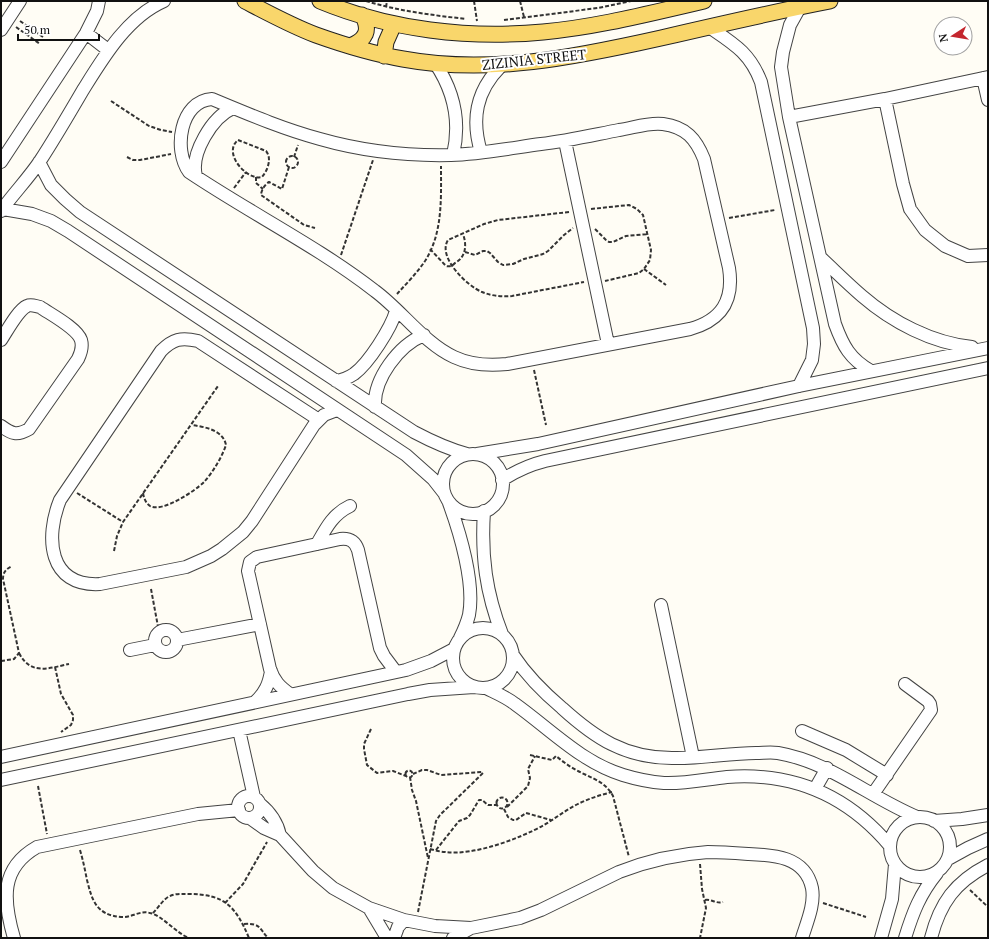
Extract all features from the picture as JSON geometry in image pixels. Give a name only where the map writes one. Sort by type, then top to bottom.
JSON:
[{"type":"main road","name":"ZIZINIA STREET","points":[[245,1],[315,35],[384,56],[435,63],[501,66],[561,59],[609,50],[830,1]]},
{"type":"main road","name":"ZIZINIA STREET","points":[[320,1],[335,7],[364,8],[394,24],[429,30],[508,35],[544,32],[612,22],[704,1]]},
{"type":"main road","points":[[350,46],[359,43],[367,30],[364,8]]},
{"type":"main road","points":[[384,56],[386,42],[394,24]]},
{"type":"street","points":[[6,21],[20,1]]},
{"type":"street","points":[[1,162],[86,33],[97,11],[99,1]]},
{"type":"street","points":[[2,210],[39,162],[108,50],[130,26],[164,1]]},
{"type":"street","points":[[800,7],[790,25],[781,67],[790,117],[835,324],[840,338],[848,352],[859,365],[871,372]]},
{"type":"street","points":[[709,27],[741,49],[757,70],[761,82],[813,328],[814,344],[812,360],[800,386]]},
{"type":"street","points":[[86,33],[108,50]]},
{"type":"street","points":[[435,63],[450,91],[456,112],[457,134],[453,155]]},
{"type":"street","points":[[481,152],[476,123],[479,101],[487,82],[501,66]]},
{"type":"street","points":[[790,117],[885,99],[986,77],[988,100]]},
{"type":"street","points":[[212,99],[320,139],[358,148],[398,153],[441,155],[481,152],[565,141],[646,125],[662,124],[683,130],[693,138],[700,147],[704,159],[731,282],[729,295],[724,308],[715,318],[703,325],[690,329],[501,365],[488,366],[470,363],[453,357],[442,350],[376,291],[338,265],[189,172],[180,152],[181,133],[189,114],[201,102],[212,99]]},
{"type":"street","points":[[885,99],[903,184],[910,209],[925,230],[945,246],[968,256],[988,255]]},
{"type":"street","points":[[196,176],[194,166],[198,151],[216,119],[221,114],[233,108]]},
{"type":"street","points":[[565,141],[608,344]]},
{"type":"street","points":[[2,210],[32,214],[51,221],[68,231],[338,410],[415,463],[433,479],[456,509],[465,513],[475,514],[492,506],[498,499],[502,490],[500,471],[494,463],[486,457],[431,441],[414,432],[336,381],[80,212],[51,185],[39,162]]},
{"type":"street","points":[[821,258],[863,297],[884,313],[933,338],[958,346],[986,348]]},
{"type":"street","points":[[1,340],[22,309],[27,306],[34,305],[40,307],[77,333],[81,341],[82,350],[78,359],[29,430],[16,434],[1,426]]},
{"type":"street","points":[[336,381],[353,375],[362,366],[386,332],[393,307]]},
{"type":"street","points":[[375,406],[376,389],[390,364],[407,344],[424,335]]},
{"type":"street","points":[[315,422],[198,341],[188,339],[178,340],[168,344],[161,351],[60,500],[55,513],[52,534],[54,555],[58,566],[66,575],[76,581],[88,584],[100,584],[173,570],[211,556],[243,532],[252,521],[315,422],[338,410]]},
{"type":"street","points":[[890,846],[874,828],[856,812],[815,789],[794,782],[748,776],[664,783],[643,780],[622,774],[582,756],[514,703],[464,681],[456,672],[453,660],[457,644],[469,616],[470,591],[460,535],[443,483],[445,473],[450,464],[457,458],[472,454],[538,444],[800,386],[986,348]]},
{"type":"street","points":[[502,480],[529,465],[545,461],[988,368]]},
{"type":"street","points":[[315,395],[315,422]]},
{"type":"street","points":[[317,544],[330,522],[342,510],[350,506]]},
{"type":"street","points":[[484,511],[483,547],[485,571],[490,601],[502,634],[510,644],[513,655],[525,673],[543,692],[595,736],[613,746],[646,756],[672,758],[776,752],[802,758],[827,768],[889,804],[917,817],[934,820],[962,819],[988,814]]},
{"type":"street","points":[[290,694],[273,679],[248,570],[250,562],[257,557],[317,544],[346,538],[352,540],[356,544],[380,648],[396,672]]},
{"type":"street","points":[[661,605],[693,757]]},
{"type":"street","points":[[177,640],[260,624]]},
{"type":"street","points":[[1,757],[396,672],[418,666],[457,644],[469,631],[480,628],[492,629],[502,634]]},
{"type":"street","points":[[167,630],[174,633],[177,640],[175,648],[168,652],[160,651],[155,645],[155,638],[159,632],[167,630]]},
{"type":"street","points":[[130,650],[155,645]]},
{"type":"street","points":[[376,676],[379,667],[380,648]]},
{"type":"street","points":[[1,780],[408,694],[497,684],[506,677],[512,667],[513,655]]},
{"type":"street","points":[[255,702],[262,696],[266,689],[271,671]]},
{"type":"street","points":[[873,794],[930,710],[930,704],[928,701],[905,684]]},
{"type":"street","points":[[239,730],[260,809],[255,817],[250,818]]},
{"type":"street","points":[[802,731],[846,750],[887,775]]},
{"type":"street","points":[[815,789],[827,768]]},
{"type":"street","points":[[276,834],[274,817],[257,800],[249,796],[240,800],[238,805],[241,814],[276,834],[322,880],[333,888],[369,908],[410,921],[436,932],[471,928],[509,921],[530,915],[632,867],[656,860],[699,853],[772,855],[785,858],[797,864],[806,874],[812,887],[812,900],[802,938]]},
{"type":"street","points":[[14,938],[6,898],[6,885],[9,873],[16,862],[25,853],[37,847],[198,814],[239,810]]},
{"type":"street","points":[[917,817],[901,824],[896,830],[890,846],[891,856],[901,871],[910,876],[919,878],[928,877],[937,873]]},
{"type":"street","points":[[905,938],[917,903],[926,887],[944,867],[948,859],[950,842],[947,833],[934,820]]},
{"type":"street","points":[[948,859],[988,839]]},
{"type":"street","points":[[881,938],[892,899],[895,864]]},
{"type":"street","points":[[931,938],[942,906],[951,893],[976,871],[988,865]]},
{"type":"street","points":[[369,908],[387,938]]},
{"type":"street","points":[[394,938],[398,926],[410,921]]},
{"type":"street","points":[[453,938],[471,928]]},
{"type":"path","points":[[386,8],[387,1]]},
{"type":"path","points":[[474,1],[477,21],[482,21]]},
{"type":"path","points":[[520,1],[524,18]]},
{"type":"path","points":[[502,20],[598,8],[631,1]]},
{"type":"path","points":[[364,8],[386,8],[469,20]]},
{"type":"path","points":[[6,21],[43,37]]},
{"type":"path","points":[[6,21],[40,44]]},
{"type":"path","points":[[111,101],[149,126],[161,130],[181,133]]},
{"type":"path","points":[[238,140],[266,151],[269,154],[269,162],[264,175],[260,178],[246,172],[238,166],[234,157],[235,143],[238,140]]},
{"type":"path","points":[[338,265],[377,150]]},
{"type":"path","points":[[127,157],[133,160],[140,160],[180,152]]},
{"type":"path","points":[[393,307],[424,261],[439,223],[441,155]]},
{"type":"path","points":[[289,167],[292,168],[297,166],[298,161],[294,157],[289,157],[287,160],[287,165],[289,167],[282,189],[269,182],[261,193],[262,197],[304,225],[315,228]]},
{"type":"path","points":[[229,197],[237,183],[246,172]]},
{"type":"path","points":[[256,177],[256,183],[263,189]]},
{"type":"path","points":[[629,205],[637,209],[643,215],[651,250],[650,260],[644,269],[639,273],[632,275],[512,296],[497,296],[481,292],[468,283],[452,265],[445,250],[445,245],[448,240],[484,224],[498,220],[582,220],[629,205]]},
{"type":"path","points":[[718,220],[775,210]]},
{"type":"path","points":[[582,220],[595,229],[609,242],[614,242],[626,236],[648,234]]},
{"type":"path","points":[[465,252],[475,255],[487,251],[503,265],[513,264],[548,251],[582,220]]},
{"type":"path","points":[[430,249],[446,266],[449,267],[458,262],[465,252],[466,246],[463,234]]},
{"type":"path","points":[[644,269],[666,285]]},
{"type":"path","points":[[532,359],[546,425]]},
{"type":"path","points":[[114,551],[117,536],[123,522],[218,386]]},
{"type":"path","points":[[143,494],[145,501],[151,507],[159,508],[189,494],[204,482],[224,451],[226,445],[225,439],[214,431],[192,424]]},
{"type":"path","points":[[68,488],[123,522]]},
{"type":"path","points":[[12,566],[4,572],[3,579],[19,653],[26,664],[32,667],[44,669],[69,664]]},
{"type":"path","points":[[151,589],[159,632]]},
{"type":"path","points":[[1,661],[14,659],[19,653]]},
{"type":"path","points":[[55,667],[61,694],[73,715],[74,720],[71,725],[58,734]]},
{"type":"path","points":[[370,729],[364,744],[367,765],[377,773],[393,771],[410,777]]},
{"type":"path","points":[[530,755],[552,760],[556,756],[572,768],[603,783],[612,792],[632,867]]},
{"type":"path","points":[[504,809],[528,786],[530,778],[528,769],[535,756]]},
{"type":"path","points":[[406,776],[405,773],[408,770],[413,774]]},
{"type":"path","points":[[410,777],[422,770],[426,770],[437,775],[484,772],[440,814],[436,821],[428,859],[410,921]]},
{"type":"path","points":[[410,777],[428,859]]},
{"type":"path","points":[[38,786],[49,845]]},
{"type":"path","points":[[430,849],[456,853],[478,850],[519,837],[552,820],[578,804],[594,797],[612,792]]},
{"type":"path","points":[[497,805],[498,800],[504,798],[508,803],[507,807]]},
{"type":"path","points":[[436,850],[459,821],[470,815],[479,800],[482,800],[488,805],[497,805],[501,809],[504,809],[508,817],[513,820],[516,820],[526,813],[552,820]]},
{"type":"path","points":[[225,903],[243,884],[276,834]]},
{"type":"path","points":[[78,839],[91,896],[97,907],[108,914],[121,917],[138,913],[153,914],[172,926],[180,934],[189,938]]},
{"type":"path","points":[[699,853],[702,889],[706,911],[700,938]]},
{"type":"path","points":[[962,882],[988,907]]},
{"type":"path","points":[[153,914],[167,898],[174,894],[201,894],[212,896],[225,903],[238,915],[244,924],[249,938]]},
{"type":"path","points":[[705,900],[711,900],[717,903],[723,902]]},
{"type":"path","points":[[812,900],[866,917]]},
{"type":"path","points":[[244,924],[259,926],[268,938]]}]
